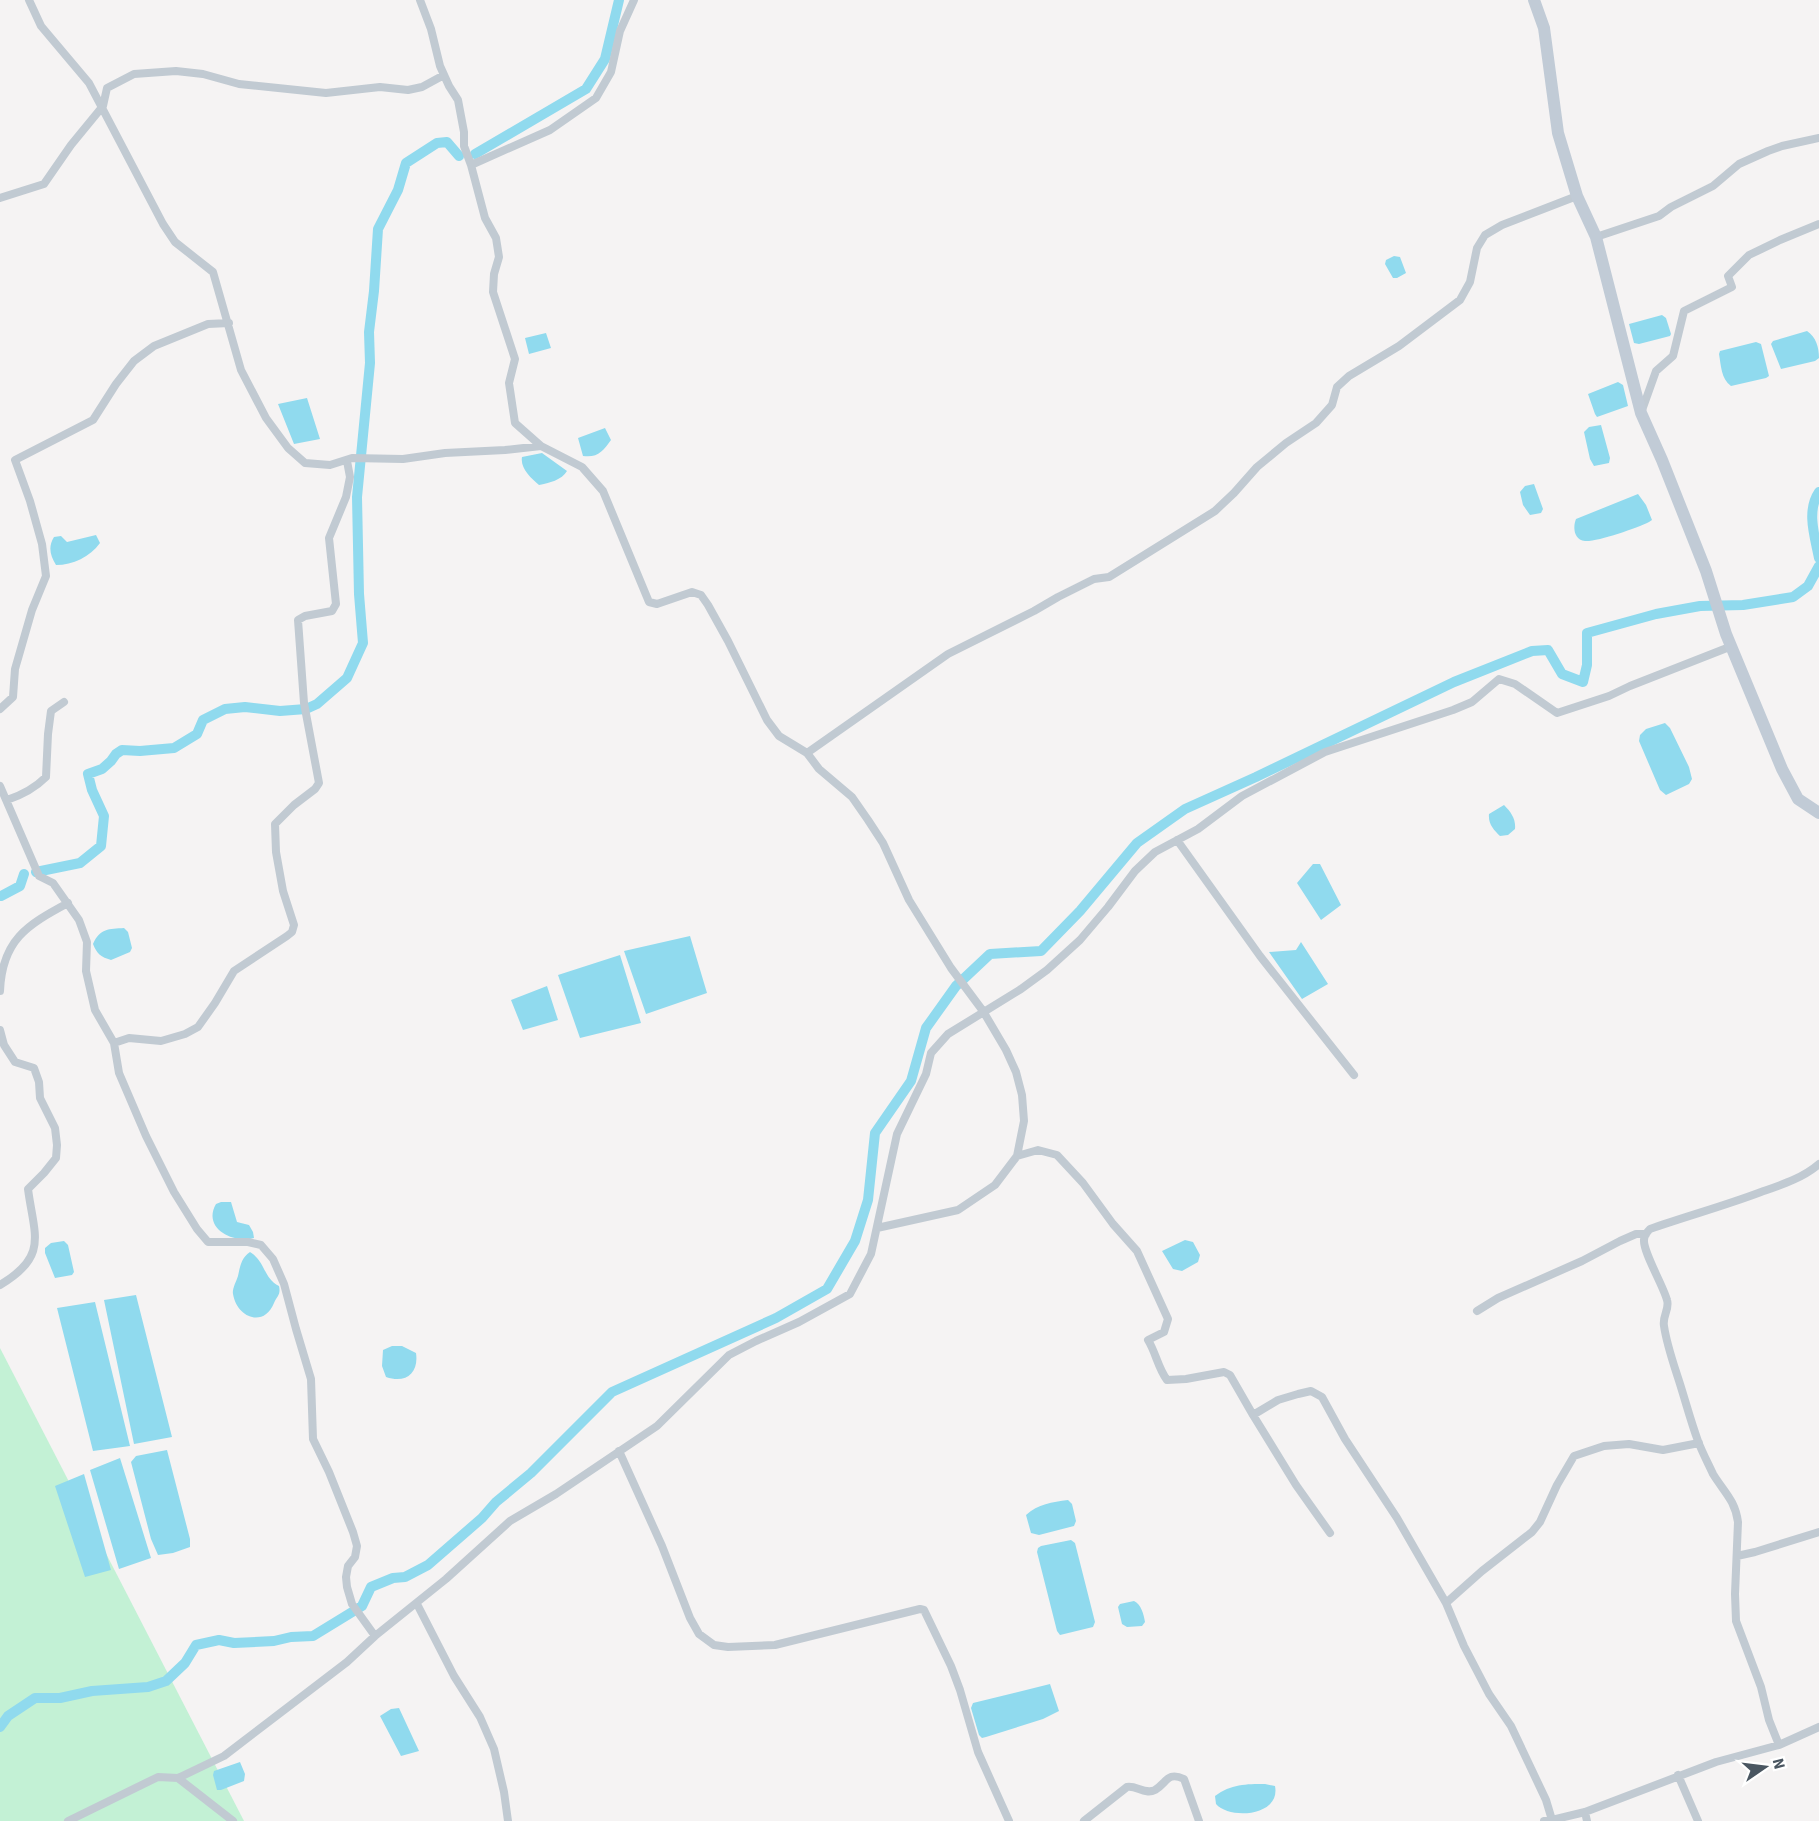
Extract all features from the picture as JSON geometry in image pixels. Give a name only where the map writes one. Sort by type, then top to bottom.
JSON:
[{"type":"street","points":[[29,0],[40,26],[89,83],[175,242],[213,272],[241,370],[266,418],[288,448],[305,464],[330,465],[352,458],[404,459],[445,453],[541,446]]},
{"type":"street","points":[[420,0],[431,29],[440,66],[458,100],[464,132],[464,146],[486,218],[496,238],[500,257],[494,274],[493,292],[515,359],[509,383],[515,423],[541,446],[582,467],[603,490],[649,602],[657,604],[692,592],[700,595],[708,605],[767,720],[779,736],[807,753],[819,769],[852,797],[868,820],[883,843],[909,900],[951,968],[983,1011],[1016,1072],[1022,1095],[1024,1121],[1017,1156],[995,1185],[958,1210],[877,1228]]},
{"type":"street","points":[[471,165],[550,130],[596,98],[611,72],[620,31],[634,0]]},
{"type":"street","points":[[1534,0],[1544,28],[1558,133],[1577,196],[1596,237],[1641,413],[1706,571],[1726,634],[1787,779],[1798,799],[1819,813]]},
{"type":"street","points":[[0,198],[44,184],[102,106],[107,88],[134,74],[176,71],[203,74],[239,84],[326,93],[380,87],[408,90],[422,87],[444,75]]},
{"type":"street","points":[[1596,237],[1659,216],[1671,207],[1713,186],[1739,164],[1768,151],[1819,138]]},
{"type":"street","points":[[807,753],[948,654],[1094,579],[1109,577],[1215,511],[1257,467],[1286,443],[1316,423],[1332,405],[1337,387],[1348,376],[1399,346],[1460,300],[1470,282],[1477,248],[1485,235],[1502,225],[1577,196]]},
{"type":"street","points":[[1641,413],[1656,371],[1672,356],[1684,311],[1732,287],[1728,276],[1749,255],[1819,224]]},
{"type":"street","points":[[0,709],[13,697],[15,669],[32,610],[46,576],[42,544],[15,460],[93,420],[134,361],[154,346],[208,324],[229,323]]},
{"type":"street","points":[[114,1043],[129,1038],[161,1041],[185,1034],[198,1027],[234,971],[292,932],[294,926],[283,891],[276,852],[275,824],[319,783],[304,703],[298,620],[305,616],[332,611],[336,604],[329,538],[346,497],[350,477],[347,461]]},
{"type":"street","points":[[178,1779],[224,1756],[346,1662],[417,1604],[510,1521],[556,1494],[657,1426],[729,1355],[799,1322],[850,1294],[871,1254],[897,1134],[926,1074],[931,1053],[948,1034],[1021,989],[1047,970],[1080,940],[1135,871],[1155,852],[1198,829],[1242,796],[1325,752],[1472,702],[1499,679],[1515,684],[1557,713],[1609,696],[1732,646]]},
{"type":"street","points":[[7,800],[18,797],[38,785],[46,777],[51,711],[64,702]]},
{"type":"street","points":[[0,786],[39,876],[53,883],[79,920],[87,942],[86,971],[94,1010],[114,1043],[119,1073],[146,1136],[174,1192],[208,1242],[248,1242],[261,1245],[273,1259],[284,1284],[312,1379],[313,1439],[329,1472],[357,1545],[355,1557],[348,1566],[346,1587],[352,1604],[375,1636]]},
{"type":"street","points":[[1177,840],[1260,956],[1354,1075]]},
{"type":"street","points":[[0,991],[3,963],[21,934],[43,916],[68,903]]},
{"type":"street","points":[[0,1030],[4,1045],[15,1062],[34,1068],[39,1082],[40,1098],[55,1128],[57,1145],[56,1158],[28,1189],[35,1231],[34,1252],[23,1269],[0,1285]]},
{"type":"street","points":[[1017,1156],[1038,1150],[1058,1155],[1083,1183],[1113,1224],[1137,1251],[1168,1318],[1164,1332],[1148,1340],[1161,1372],[1167,1380],[1224,1372],[1230,1375],[1238,1392],[1296,1485],[1330,1533]]},
{"type":"street","points":[[1779,1746],[1769,1720],[1761,1687],[1736,1621],[1738,1522],[1736,1511],[1699,1443],[1671,1355],[1664,1324],[1668,1302],[1644,1240],[1650,1229],[1782,1185],[1819,1164]]},
{"type":"street","points":[[1477,1311],[1498,1298],[1582,1261],[1628,1237],[1641,1233],[1646,1234]]},
{"type":"street","points":[[1253,1415],[1278,1400],[1298,1394],[1311,1391],[1322,1397],[1345,1439],[1397,1518],[1446,1603],[1464,1646],[1489,1694],[1511,1726],[1533,1771],[1552,1820]]},
{"type":"street","points":[[1446,1603],[1532,1532],[1540,1522],[1557,1485],[1574,1456],[1604,1446],[1629,1444],[1663,1450],[1699,1443]]},
{"type":"street","points":[[619,1451],[663,1546],[690,1618],[699,1634],[714,1645],[728,1647],[775,1645],[920,1609],[924,1610],[951,1666],[978,1752],[1009,1821]]},
{"type":"street","points":[[1737,1556],[1819,1532]]},
{"type":"street","points":[[417,1604],[454,1676],[480,1717],[494,1749],[508,1821]]},
{"type":"street","points":[[1544,1821],[1586,1816],[1678,1775],[1716,1762],[1779,1746],[1819,1726]]},
{"type":"street","points":[[1678,1775],[1698,1821]]},
{"type":"street","points":[[1084,1821],[1127,1787],[1131,1786],[1146,1791],[1155,1790],[1169,1777],[1178,1776],[1184,1779],[1199,1821]]},
{"type":"street","points":[[68,1821],[158,1777],[178,1779],[233,1821]]},
{"type":"green space","points":[[0,1348],[244,1821],[0,1821]]},
{"type":"water","points":[[1394,256],[1400,257],[1406,273],[1397,278],[1393,278],[1385,264],[1386,260]]},
{"type":"water","points":[[1662,315],[1666,318],[1670,336],[1639,344],[1634,343],[1629,324]]},
{"type":"water","points":[[1807,331],[1813,336],[1819,358],[1781,369],[1771,344],[1773,341]]},
{"type":"water","points":[[546,333],[551,348],[529,354],[525,338]]},
{"type":"water","points":[[1756,342],[1761,344],[1769,376],[1731,386],[1725,380],[1722,372],[1720,351]]},
{"type":"water","points":[[1618,382],[1623,385],[1628,406],[1597,417],[1588,394]]},
{"type":"water","points":[[307,398],[320,439],[294,444],[278,404]]},
{"type":"water","points":[[1601,425],[1610,458],[1609,463],[1594,466],[1590,459],[1584,432],[1589,427]]},
{"type":"water","points":[[605,428],[611,440],[608,444],[596,455],[583,456],[578,438]]},
{"type":"water","points":[[542,453],[567,471],[559,479],[539,485],[524,469],[522,457]]},
{"type":"water","points":[[1534,484],[1543,509],[1541,513],[1530,515],[1523,505],[1520,492],[1525,486]]},
{"type":"water","points":[[1638,494],[1646,505],[1652,520],[1627,531],[1598,539],[1585,541],[1578,538],[1574,529],[1576,519]]},
{"type":"water","points":[[96,535],[100,543],[86,556],[75,562],[56,565],[51,551],[54,537],[61,536],[67,542]]},
{"type":"water","points":[[1665,723],[1670,728],[1689,767],[1692,779],[1689,784],[1666,795],[1660,790],[1639,741],[1640,735],[1646,729]]},
{"type":"water","points":[[1504,805],[1515,822],[1515,829],[1508,835],[1500,836],[1490,824],[1489,814]]},
{"type":"water","points":[[1313,864],[1320,864],[1341,905],[1321,920],[1297,883]]},
{"type":"water","points":[[124,928],[128,932],[132,948],[130,952],[111,960],[100,955],[93,944],[99,935],[109,929]]},
{"type":"water","points":[[690,936],[707,993],[646,1014],[624,951]]},
{"type":"water","points":[[1301,942],[1328,984],[1302,999],[1269,952],[1296,950]]},
{"type":"water","points":[[620,955],[641,1023],[580,1038],[558,975]]},
{"type":"water","points":[[547,986],[558,1020],[523,1030],[511,1000]]},
{"type":"water","points":[[231,1202],[237,1222],[249,1225],[254,1238],[237,1239],[216,1227],[213,1213],[216,1204]]},
{"type":"water","points":[[1185,1240],[1193,1242],[1200,1255],[1198,1262],[1182,1271],[1173,1269],[1162,1251]]},
{"type":"water","points":[[64,1241],[68,1245],[74,1272],[72,1275],[55,1278],[45,1248],[51,1243]]},
{"type":"water","points":[[250,1252],[259,1260],[270,1279],[279,1286],[278,1295],[270,1311],[264,1316],[251,1317],[245,1314],[233,1294],[241,1263]]},
{"type":"water","points":[[136,1295],[172,1437],[134,1444],[104,1300]]},
{"type":"water","points":[[95,1302],[130,1446],[93,1451],[57,1308]]},
{"type":"water","points":[[392,1346],[402,1346],[416,1353],[413,1371],[405,1378],[386,1377],[382,1366],[383,1350]]},
{"type":"water","points":[[167,1450],[190,1539],[190,1547],[158,1555],[151,1539],[131,1462],[136,1456]]},
{"type":"water","points":[[120,1458],[151,1558],[119,1569],[90,1470]]},
{"type":"water","points":[[84,1474],[111,1570],[85,1577],[55,1486]]},
{"type":"water","points":[[1068,1500],[1072,1504],[1076,1521],[1074,1526],[1039,1535],[1031,1533],[1026,1515],[1040,1506]]},
{"type":"water","points":[[1071,1540],[1075,1543],[1095,1622],[1093,1627],[1060,1635],[1057,1631],[1037,1552],[1041,1546]]},
{"type":"water","points":[[1134,1601],[1140,1607],[1145,1622],[1142,1626],[1127,1627],[1122,1624],[1118,1607],[1120,1604]]},
{"type":"water","points":[[1050,1684],[1059,1711],[1043,1719],[986,1737],[982,1738],[979,1735],[971,1708],[973,1703]]},
{"type":"water","points":[[399,1708],[419,1751],[401,1756],[380,1716],[391,1709]]},
{"type":"water","points":[[240,1762],[245,1774],[244,1781],[217,1790],[214,1771]]},
{"type":"water","points":[[1265,1784],[1275,1786],[1275,1796],[1263,1809],[1253,1812],[1232,1812],[1216,1804],[1215,1796],[1227,1789]]},
{"type":"waterway","points":[[475,154],[586,89],[605,59],[619,0]]},
{"type":"waterway","points":[[36,872],[80,863],[101,846],[104,816],[92,790],[88,774],[102,769],[122,750],[174,748],[197,734],[203,720],[225,709],[245,707],[280,711],[306,709],[317,704],[347,678],[363,643],[359,594],[357,497],[370,363],[369,332],[378,229],[398,190],[406,163],[437,143],[447,142],[459,156]]},
{"type":"waterway","points":[[1819,492],[1815,499],[1812,516],[1819,558]]},
{"type":"waterway","points":[[0,1727],[8,1716],[35,1698],[60,1698],[92,1691],[148,1687],[166,1681],[185,1663],[196,1645],[219,1640],[234,1643],[313,1636],[362,1606],[371,1587],[393,1578],[405,1577],[428,1565],[531,1473],[612,1392],[776,1318],[827,1289],[855,1241],[868,1200],[875,1133],[911,1081],[926,1028],[956,986],[990,954],[1041,951],[1080,911],[1137,843],[1185,809],[1454,682],[1532,651],[1548,650],[1562,674],[1583,682],[1587,665],[1587,633],[1656,614],[1700,606],[1743,605],[1793,597],[1808,586],[1819,566]]},
{"type":"waterway","points":[[1,896],[20,886],[24,874]]}]
